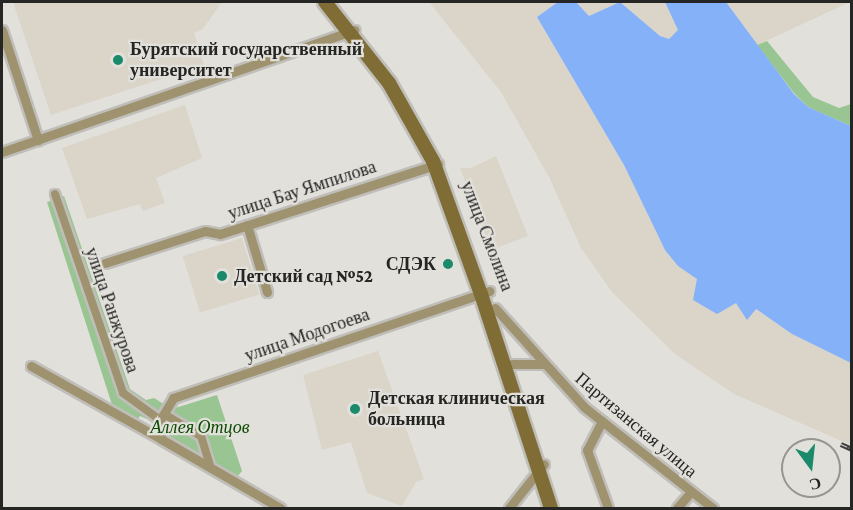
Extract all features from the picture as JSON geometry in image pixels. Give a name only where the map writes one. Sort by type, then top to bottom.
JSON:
[{"type":"main road","points":[[325,2],[351,31]]},
{"type":"main road","name":"улица Смолина","points":[[333,2],[351,31],[418,116],[485,292],[495,308],[541,467],[558,508]]},
{"type":"main road","points":[[485,292],[541,467],[551,508]]},
{"type":"street","points":[[2,30],[38,140]]},
{"type":"street","points":[[2,152],[351,31]]},
{"type":"street","name":"улица Бау Ямпилова","points":[[105,263],[205,231],[220,234],[437,164]]},
{"type":"street","name":"улица Ранжурова","points":[[56,194],[123,393],[201,436],[211,469]]},
{"type":"street","points":[[247,225],[267,292]]},
{"type":"street","name":"улица Модогоева","points":[[165,418],[173,398],[485,292]]},
{"type":"street","name":"Партизанская улица","points":[[495,308],[543,364],[602,421],[713,508]]},
{"type":"street","points":[[512,364],[543,364]]},
{"type":"street","points":[[31,366],[162,436],[211,469],[280,508]]},
{"type":"street","points":[[162,436],[165,418]]},
{"type":"street","points":[[602,421],[587,450],[608,508]]},
{"type":"street","points":[[509,508],[541,467]]},
{"type":"street","points":[[677,508],[692,492]]},
{"type":"shaded area","name":"Бурятский государственный университет","points":[[13,2],[222,2],[202,30],[194,33],[204,65],[51,115]]},
{"type":"shaded area","points":[[429,2],[558,2],[537,17],[624,165],[665,250],[678,266],[694,275],[726,307],[736,303],[743,311],[755,309],[792,334],[851,363],[851,445],[841,441],[841,438],[835,438],[734,394],[675,354],[612,292],[581,248],[549,177],[501,92]]},
{"type":"shaded area","points":[[576,2],[620,2],[589,16]]},
{"type":"shaded area","points":[[620,2],[665,2],[679,30],[669,39],[660,36]]},
{"type":"shaded area","points":[[726,2],[850,2],[757,45]]},
{"type":"shaded area","points":[[185,105],[202,158],[156,178],[165,203],[143,211],[140,204],[87,219],[62,148]]},
{"type":"shaded area","points":[[496,156],[528,236],[491,250],[460,168],[471,168]]},
{"type":"shaded area","name":"Детский сад №52","points":[[242,238],[259,294],[200,313],[183,256]]},
{"type":"shaded area","name":"Детская клиническая больница","points":[[378,351],[424,479],[416,482],[402,506],[367,493],[351,442],[322,450],[303,375]]},
{"type":"green space","points":[[767,41],[813,97],[839,108],[851,104],[851,126],[808,107],[794,93],[757,45]]},
{"type":"green space","name":"Аллея Отцов","points":[[64,196],[130,389],[146,400],[154,398],[172,409],[217,395],[242,471],[233,482],[166,436],[149,420],[140,416],[137,421],[114,411],[47,202]]},
{"type":"water","points":[[558,2],[576,2],[589,16],[620,2],[660,36],[669,39],[678,30],[665,2],[726,2],[794,94],[808,107],[851,126],[851,363],[792,334],[756,309],[747,320],[736,303],[717,314],[693,300],[697,279],[678,266],[665,250],[624,165],[537,17]]},
{"type":"railway","points":[[841,444],[852,449]]},
{"type":"place","name":"Бурятский государственный университет","points":[[118,60]]},
{"type":"place","name":"СДЭК","points":[[448,264]]},
{"type":"place","name":"Детский сад №52","points":[[222,276]]},
{"type":"place","name":"Детская клиническая больница","points":[[355,409]]}]
